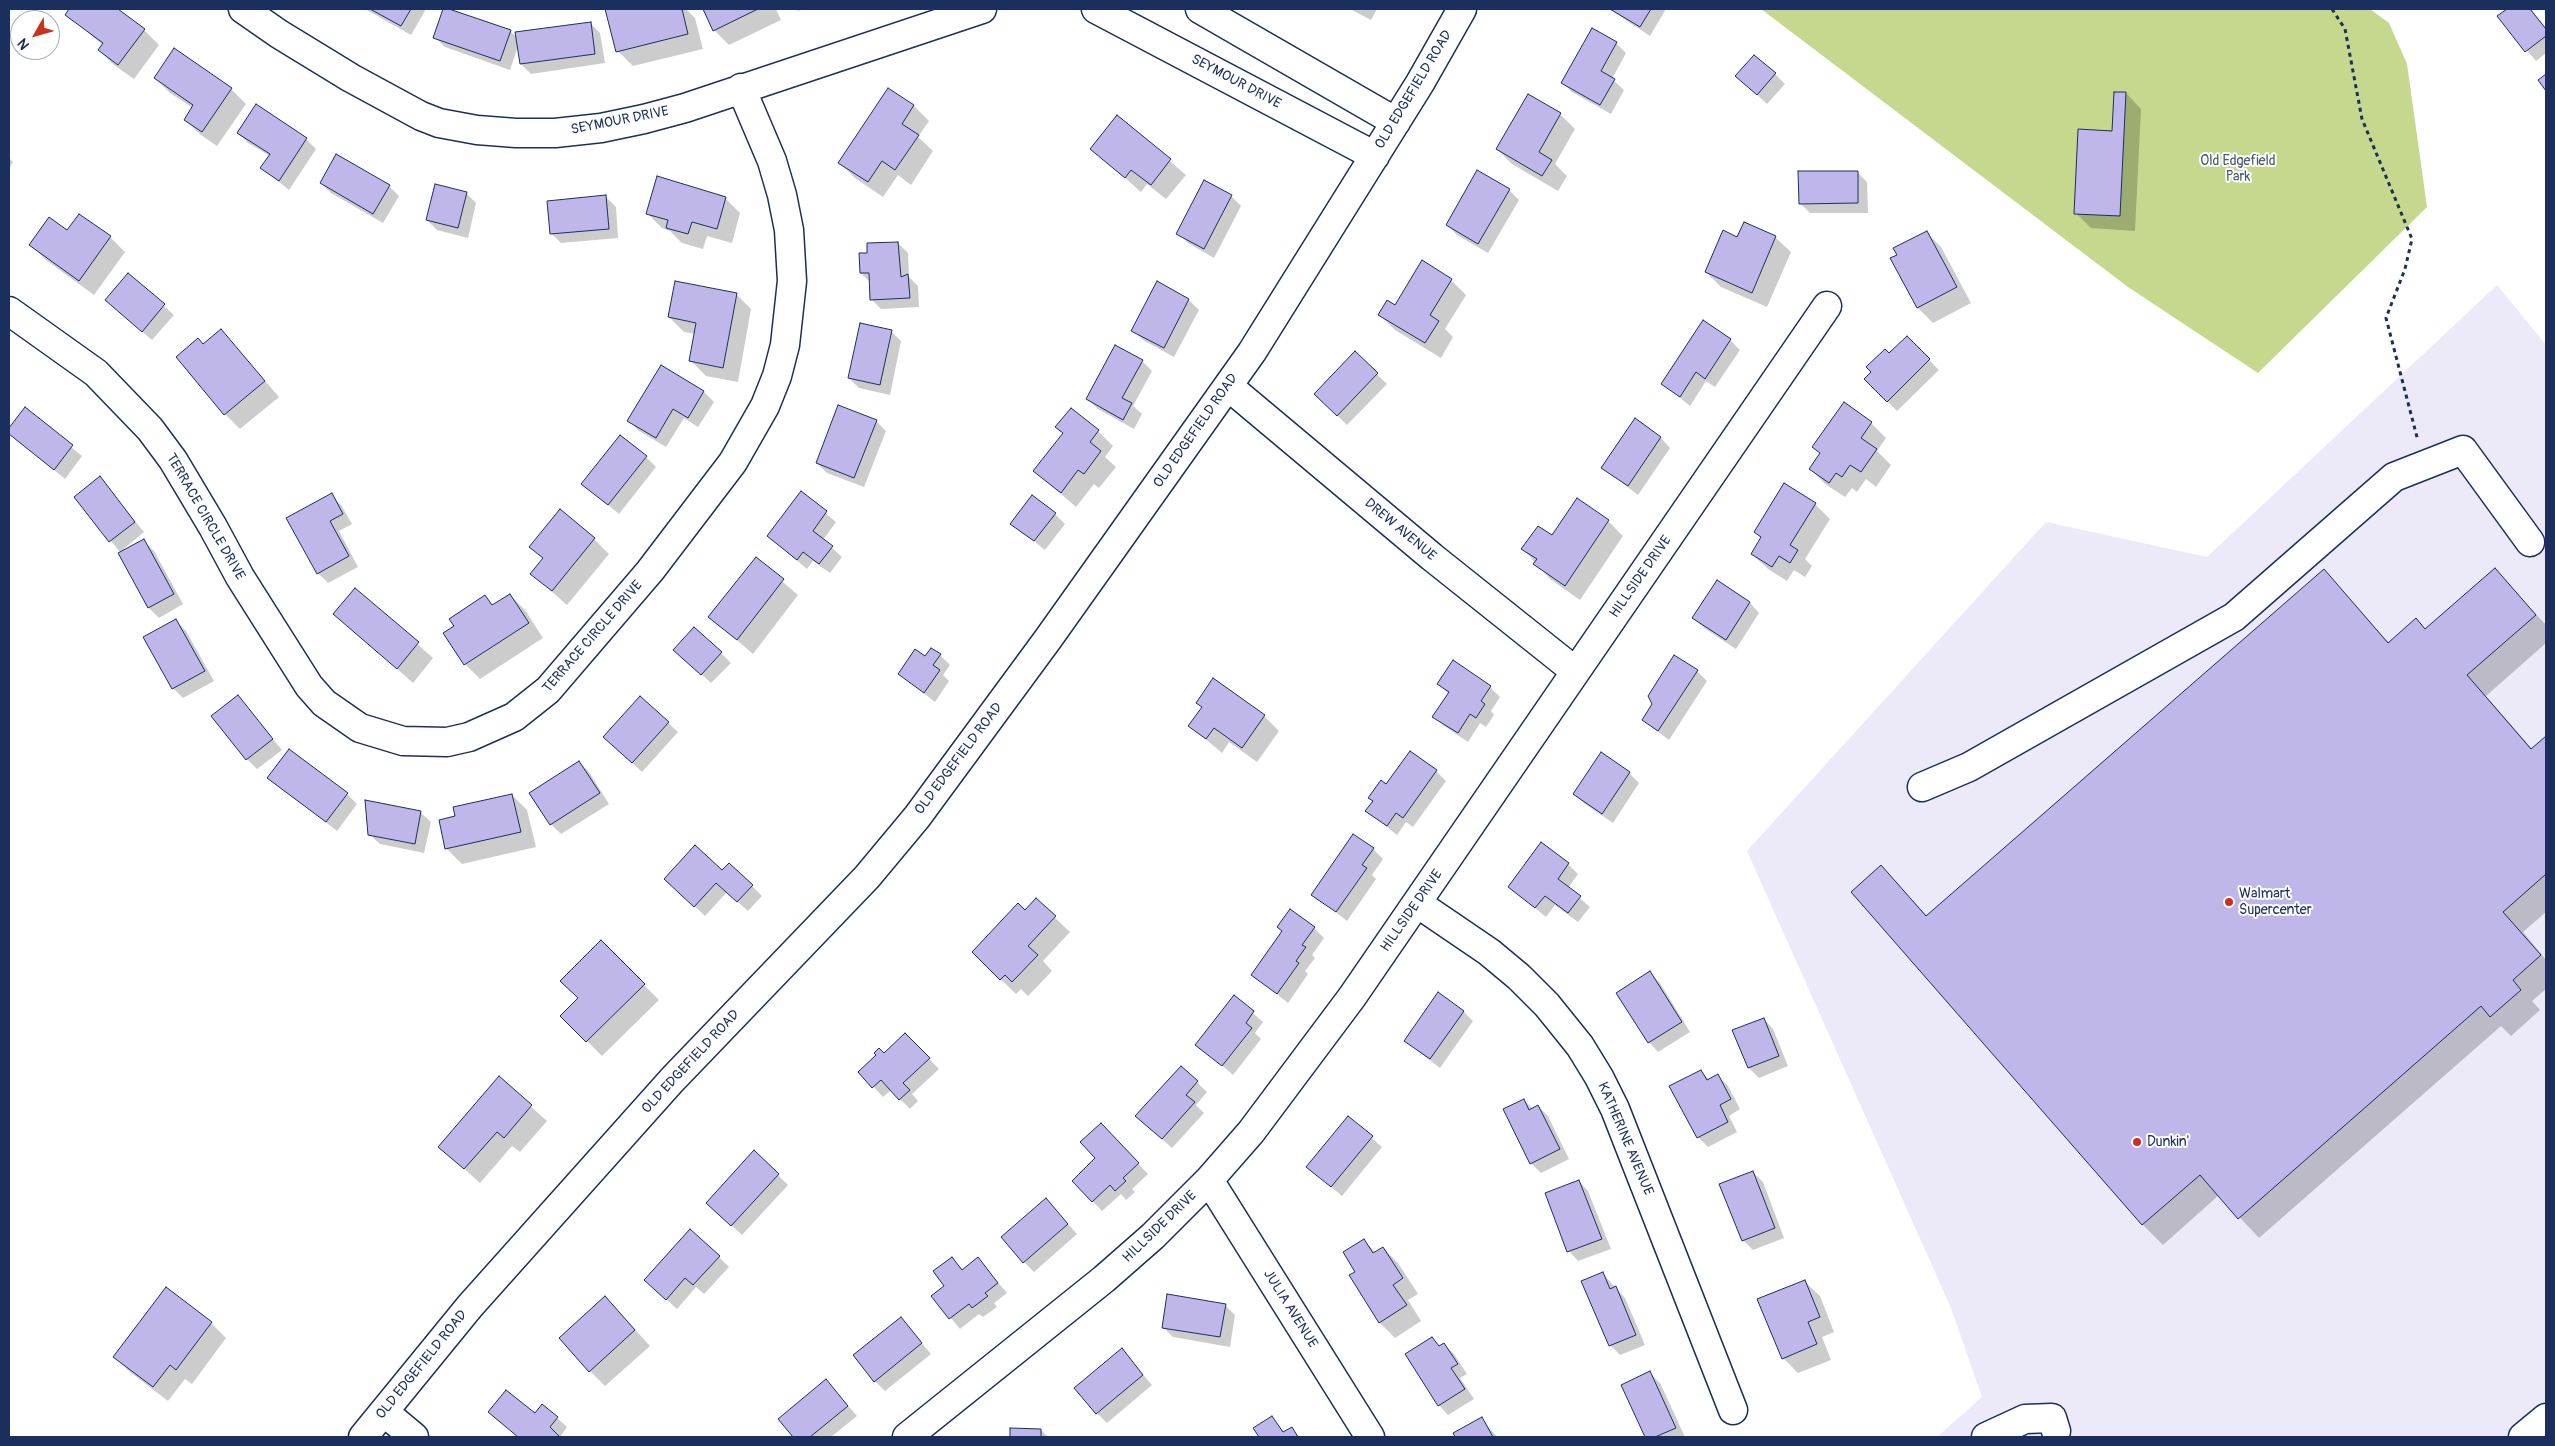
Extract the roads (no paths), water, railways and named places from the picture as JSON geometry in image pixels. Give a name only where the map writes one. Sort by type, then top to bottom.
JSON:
[{"type":"street","name":"SEYMOUR DRIVE","points":[[243,9],[279,34],[343,73],[421,116],[439,123],[477,130],[516,133],[555,133],[601,128],[685,108],[982,9]]},
{"type":"street","name":"SEYMOUR DRIVE","points":[[1096,9],[1375,156]]},
{"type":"street","points":[[1200,9],[1396,122]]},
{"type":"street","name":"OLD EDGEFIELD ROAD","points":[[363,1437],[470,1306],[672,1080],[867,877],[917,817],[1048,639],[1252,352],[1396,122],[1462,9]]},
{"type":"street","name":"TERRACE CIRCLE DRIVE","points":[[9,310],[96,373],[150,429],[173,460],[240,577],[282,644],[309,686],[324,703],[360,728],[403,741],[447,742],[469,737],[491,730],[514,718],[548,690],[668,547],[733,462],[765,406],[777,376],[790,313],[792,281],[789,230],[772,161],[741,88]]},
{"type":"street","name":"HILLSIDE DRIVE","points":[[907,1437],[1104,1279],[1153,1236],[1209,1180],[1251,1132],[1352,997],[1827,306]]},
{"type":"street","name":"DREW AVENUE","points":[[1228,386],[1432,557],[1575,671]]},
{"type":"street","points":[[1922,787],[1969,767],[2234,617],[2394,477],[2463,450],[2530,542]]},
{"type":"street","name":"KATHERINE AVENUE","points":[[1417,903],[1489,952],[1519,977],[1547,1005],[1580,1046],[1599,1077],[1615,1109],[1733,1410]]},
{"type":"street","name":"JULIA AVENUE","points":[[1209,1180],[1370,1437]]},
{"type":"street","points":[[384,1412],[414,1437]]},
{"type":"street","points":[[1986,1437],[2025,1419],[2052,1418],[2056,1431]]},
{"type":"street","points":[[2523,1437],[2546,1418]]},
{"type":"place","name":"Walmart Supercenter","points":[[2229,902]]},
{"type":"place","name":"Dunkin'","points":[[2137,1142]]},
{"type":"park label","name":"Old Edgefield Park","points":[[2238,170]]}]
